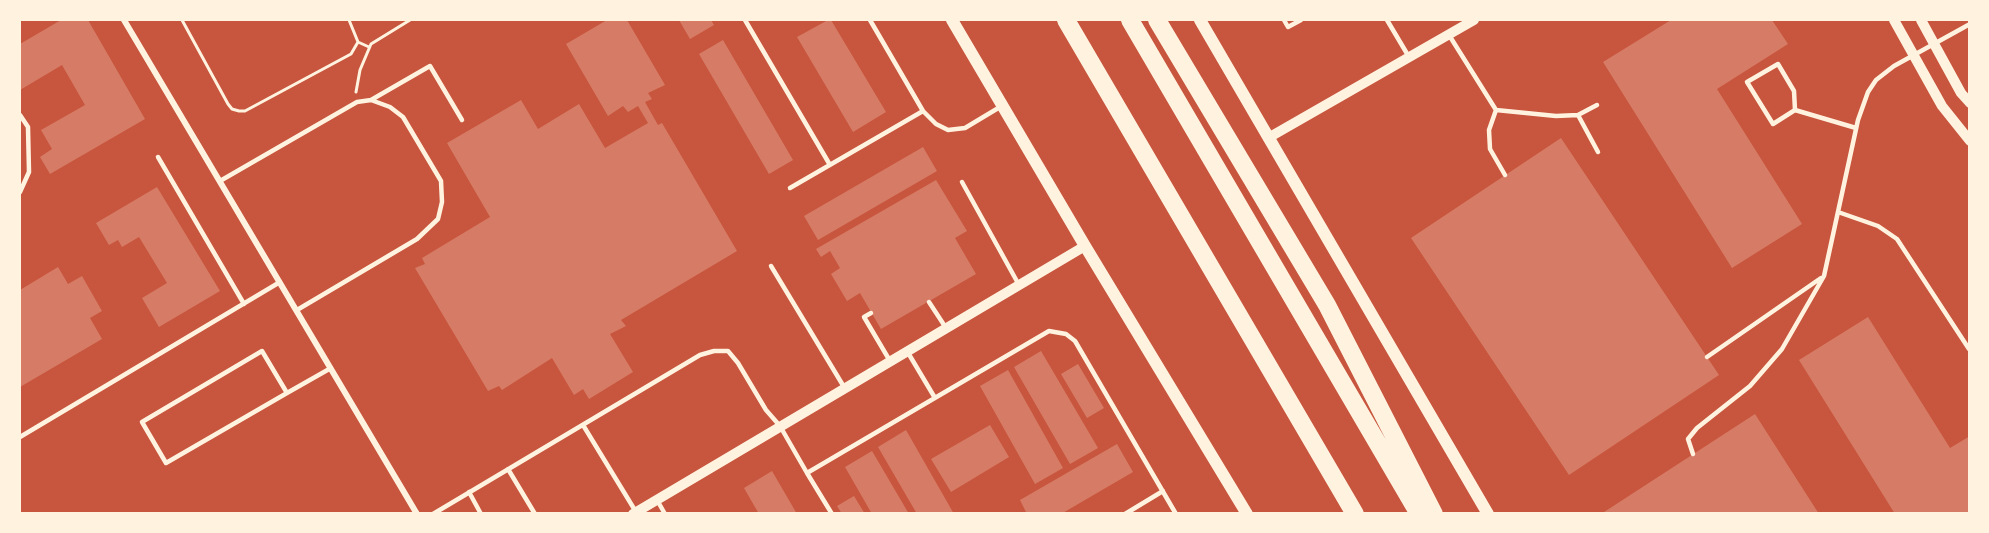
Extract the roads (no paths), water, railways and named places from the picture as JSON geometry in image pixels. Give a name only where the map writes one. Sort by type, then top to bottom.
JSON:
[{"type":"highway","points":[[1066,20],[1355,513]]},
{"type":"highway","points":[[1130,20],[1419,513]]},
{"type":"highway","points":[[1157,20],[1327,304],[1434,513]]},
{"type":"main road","points":[[952,20],[1085,246],[1247,513]]},
{"type":"main road","points":[[1200,20],[1488,513]]},
{"type":"street","points":[[124,20],[417,513]]},
{"type":"street","points":[[1268,138],[1474,20]]},
{"type":"street","points":[[1894,20],[1942,106],[1970,141]]},
{"type":"street","points":[[1921,20],[1961,93],[1970,103]]},
{"type":"street","points":[[634,513],[1085,246]]},
{"type":"lane","points":[[745,20],[830,165]]},
{"type":"lane","points":[[870,20],[923,111],[936,124],[948,130],[965,128],[1003,106]]},
{"type":"lane","points":[[1284,20],[1288,27],[1301,20]]},
{"type":"lane","points":[[1387,20],[1408,57]]},
{"type":"lane","points":[[1693,454],[1689,439],[1696,428],[1750,386],[1782,349],[1824,276],[1856,128],[1868,92],[1876,80],[1894,66],[1970,24]]},
{"type":"lane","points":[[1448,34],[1496,110]]},
{"type":"lane","points":[[1795,110],[1794,91],[1778,64],[1747,82],[1773,124],[1795,110],[1856,128]]},
{"type":"lane","points":[[220,181],[357,102],[371,100],[430,66],[462,120]]},
{"type":"lane","points":[[297,310],[417,239],[438,219],[442,202],[441,181],[404,117],[390,107],[371,100]]},
{"type":"lane","points":[[1496,110],[1556,116],[1578,115],[1597,105]]},
{"type":"lane","points":[[1496,110],[1489,130],[1490,149],[1505,175]]},
{"type":"lane","points":[[790,188],[923,111]]},
{"type":"lane","points":[[20,115],[27,127],[28,171],[20,192]]},
{"type":"lane","points":[[1578,115],[1598,152]]},
{"type":"lane","points":[[158,157],[244,304]]},
{"type":"lane","points":[[962,182],[1020,285]]},
{"type":"lane","points":[[1838,212],[1855,216],[1878,226],[1897,239],[1969,349]]},
{"type":"lane","points":[[771,266],[844,388]]},
{"type":"lane","points":[[1707,357],[1824,276]]},
{"type":"lane","points":[[20,437],[280,282]]},
{"type":"lane","points":[[929,302],[946,328]]},
{"type":"lane","points":[[871,313],[864,317],[890,361]]},
{"type":"lane","points":[[807,472],[1049,331],[1066,334],[1075,341],[1176,513]]},
{"type":"lane","points":[[287,393],[262,351],[142,422],[166,463],[287,393],[330,368]]},
{"type":"lane","points":[[433,513],[700,355],[714,351],[728,351],[738,363],[766,410],[780,426],[832,513]]},
{"type":"lane","points":[[907,351],[935,398]]},
{"type":"lane","points":[[583,425],[634,513]]},
{"type":"lane","points":[[508,469],[535,513]]},
{"type":"lane","points":[[1125,513],[1162,491]]},
{"type":"lane","points":[[469,492],[481,513]]},
{"type":"lane","points":[[657,500],[665,513]]}]
